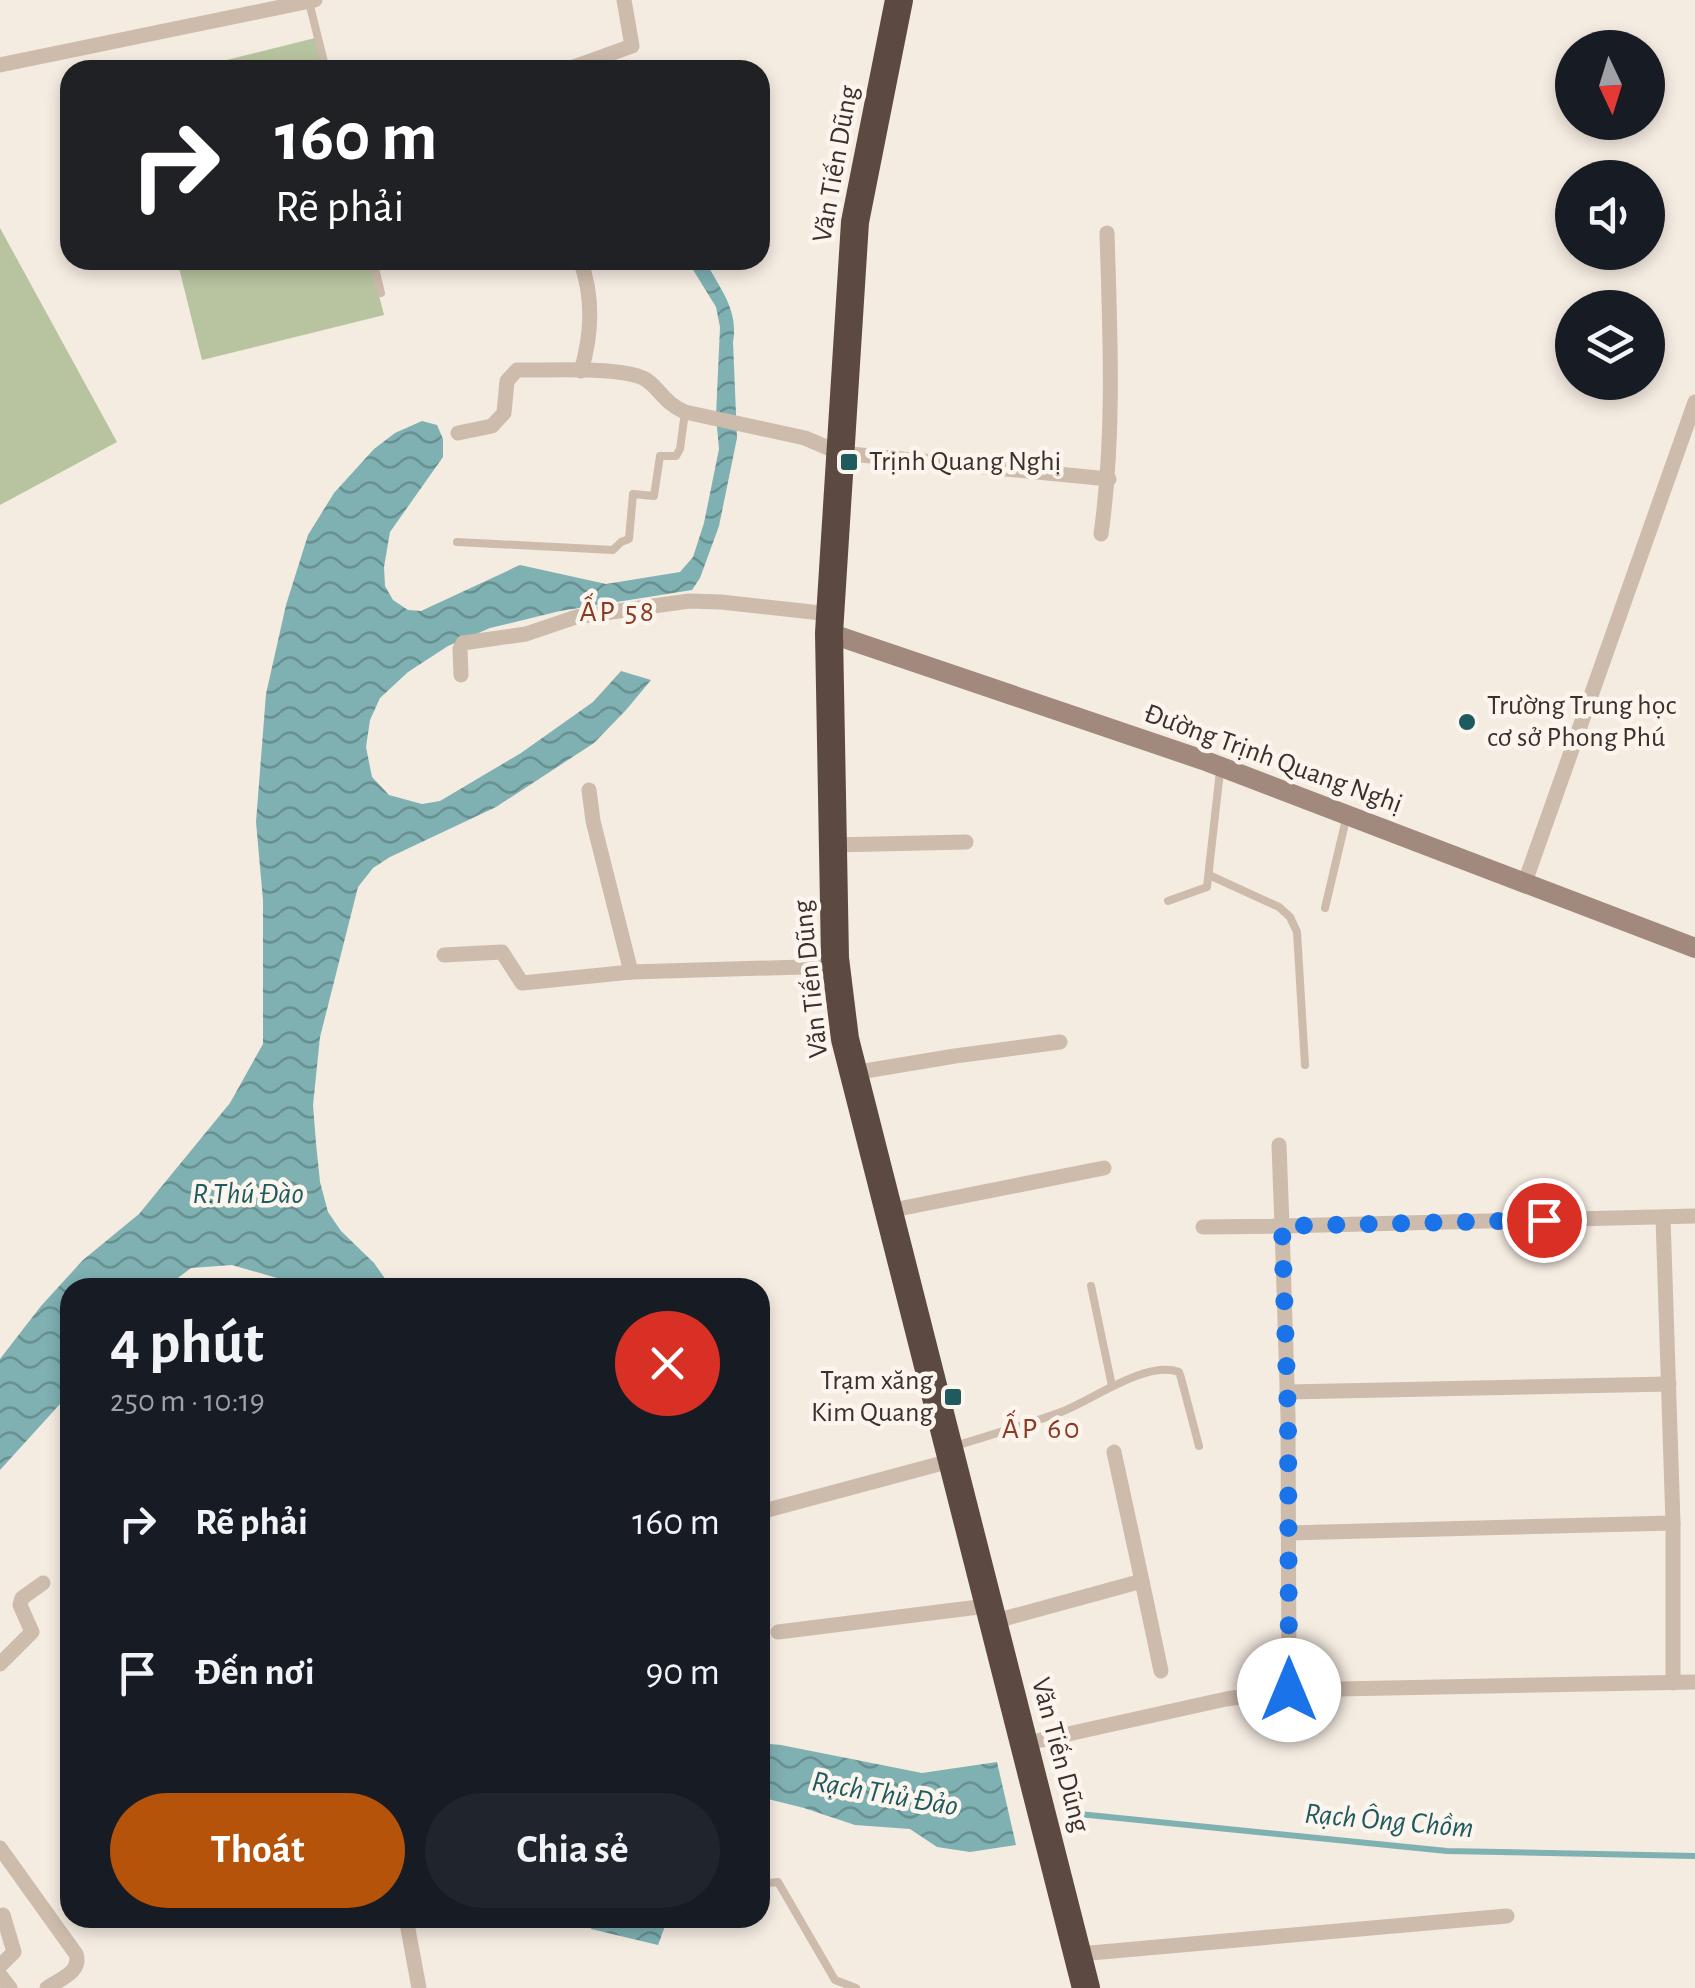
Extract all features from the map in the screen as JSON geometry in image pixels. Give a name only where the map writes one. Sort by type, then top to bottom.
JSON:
[{"type":"highway","name":"Văn Tiến Dũng","points":[[899,0],[855,222],[829,624],[836,966],[853,1073],[1086,1988]]},
{"type":"main road","name":"Đường Trịnh Quang Nghị","points":[[829,624],[1220,767],[1695,948]]},
{"type":"street","points":[[592,60],[632,46],[624,0]]},
{"type":"street","points":[[0,65],[312,1]]},
{"type":"street","points":[[1102,534],[1109,479],[1107,232]]},
{"type":"street","points":[[581,371],[590,308],[583,270]]},
{"type":"street","points":[[458,433],[492,426],[504,413],[506,381],[517,370],[607,371],[645,378],[673,407],[685,412],[805,438],[840,453],[1109,479]]},
{"type":"street","points":[[1524,882],[1695,402]]},
{"type":"street","points":[[461,676],[462,642],[526,634],[576,617],[688,601],[721,602],[829,624]]},
{"type":"street","points":[[589,790],[593,821],[631,972]]},
{"type":"street","points":[[833,844],[966,842]]},
{"type":"street","points":[[444,955],[502,952],[522,984],[631,972],[836,966]]},
{"type":"street","points":[[853,1073],[1060,1042]]},
{"type":"street","points":[[1280,1145],[1289,1690]]},
{"type":"street","points":[[888,1212],[1104,1168]]},
{"type":"street","points":[[1204,1227],[1695,1216]]},
{"type":"street","points":[[1663,1217],[1673,1523],[1673,1683]]},
{"type":"street","points":[[1286,1392],[1669,1384]]},
{"type":"street","points":[[1114,1452],[1160,1671]]},
{"type":"street","points":[[770,1509],[952,1454]]},
{"type":"street","points":[[1288,1533],[1673,1523]]},
{"type":"street","points":[[778,1632],[990,1614],[1142,1581]]},
{"type":"street","points":[[0,1664],[32,1632],[20,1605],[22,1598],[43,1583]]},
{"type":"street","points":[[1023,1744],[1226,1699],[1289,1690],[1695,1682]]},
{"type":"street","points":[[0,1848],[79,1962],[76,1969],[47,1988]]},
{"type":"street","points":[[0,1966],[14,1952],[3,1915]]},
{"type":"street","points":[[1079,1954],[1508,1916]]},
{"type":"street","points":[[408,1928],[419,1988]]},
{"type":"street","points":[[0,1975],[10,1988]]},
{"type":"lane","points":[[312,1],[324,60]]},
{"type":"lane","points":[[375,270],[381,293]]},
{"type":"lane","points":[[457,542],[613,550],[629,539],[633,494],[654,496],[660,456],[676,456],[680,449],[685,412]]},
{"type":"lane","points":[[1168,901],[1207,887],[1220,767]]},
{"type":"lane","points":[[1325,908],[1347,815]]},
{"type":"lane","points":[[1208,875],[1280,907],[1290,917],[1297,932],[1305,1065]]},
{"type":"lane","points":[[1091,1286],[1112,1386]]},
{"type":"lane","points":[[952,1454],[1066,1410],[1130,1378],[1165,1370],[1179,1372],[1198,1446]]},
{"type":"lane","points":[[770,1883],[778,1882],[835,1980],[856,1988]]},
{"type":"green space","points":[[315,38],[320,60],[226,60]]},
{"type":"green space","points":[[0,228],[117,442],[0,505]]},
{"type":"green space","points":[[180,270],[373,270],[384,315],[202,360]]},
{"type":"water","name":"R.Thú Đào","points":[[693,270],[711,270],[733,319],[737,438],[719,526],[692,590],[560,611],[490,628],[448,646],[408,672],[380,698],[370,720],[366,747],[372,777],[389,795],[422,804],[440,801],[521,753],[593,702],[621,671],[651,680],[594,743],[496,807],[390,857],[373,868],[358,887],[320,1037],[313,1105],[320,1182],[328,1212],[385,1278],[277,1278],[232,1265],[191,1268],[178,1278],[67,1278],[139,1214],[230,1103],[263,1044],[263,900],[256,822],[266,694],[286,605],[308,535],[334,493],[374,449],[395,433],[422,421],[437,425],[443,439],[443,457],[390,532],[384,567],[385,586],[393,600],[408,610],[421,611],[520,565],[606,584],[680,572],[693,557],[704,523],[719,449],[716,416],[720,327],[716,307]]},
{"type":"water","name":"R.Thú Đào","points":[[60,1285],[60,1404],[0,1470],[0,1359]]},
{"type":"water","name":"Rạch Thủ Đảo","points":[[770,1744],[922,1773],[997,1762],[1016,1845],[970,1852],[937,1847],[910,1829],[855,1825],[770,1800]]},
{"type":"water","points":[[591,1928],[664,1928],[658,1945]]},
{"type":"waterway","name":"Rạch Ông Chồm","points":[[1079,1814],[1447,1851],[1695,1856]]},
{"type":"place","name":"Trịnh Quang Nghị","points":[[849,462]]},
{"type":"place","name":"Trường Trung học cơ sở Phong Phú","points":[[1467,722]]},
{"type":"place","name":"Trạm xăng Kim Quang","points":[[953,1397]]},
{"type":"district","name":"ẤP 58","points":[[618,612]]},
{"type":"district","name":"ẤP 60","points":[[1042,1429]]},
{"type":"route","points":[[1289,1690],[1288,1416],[1282,1226],[1544,1220]]}]
